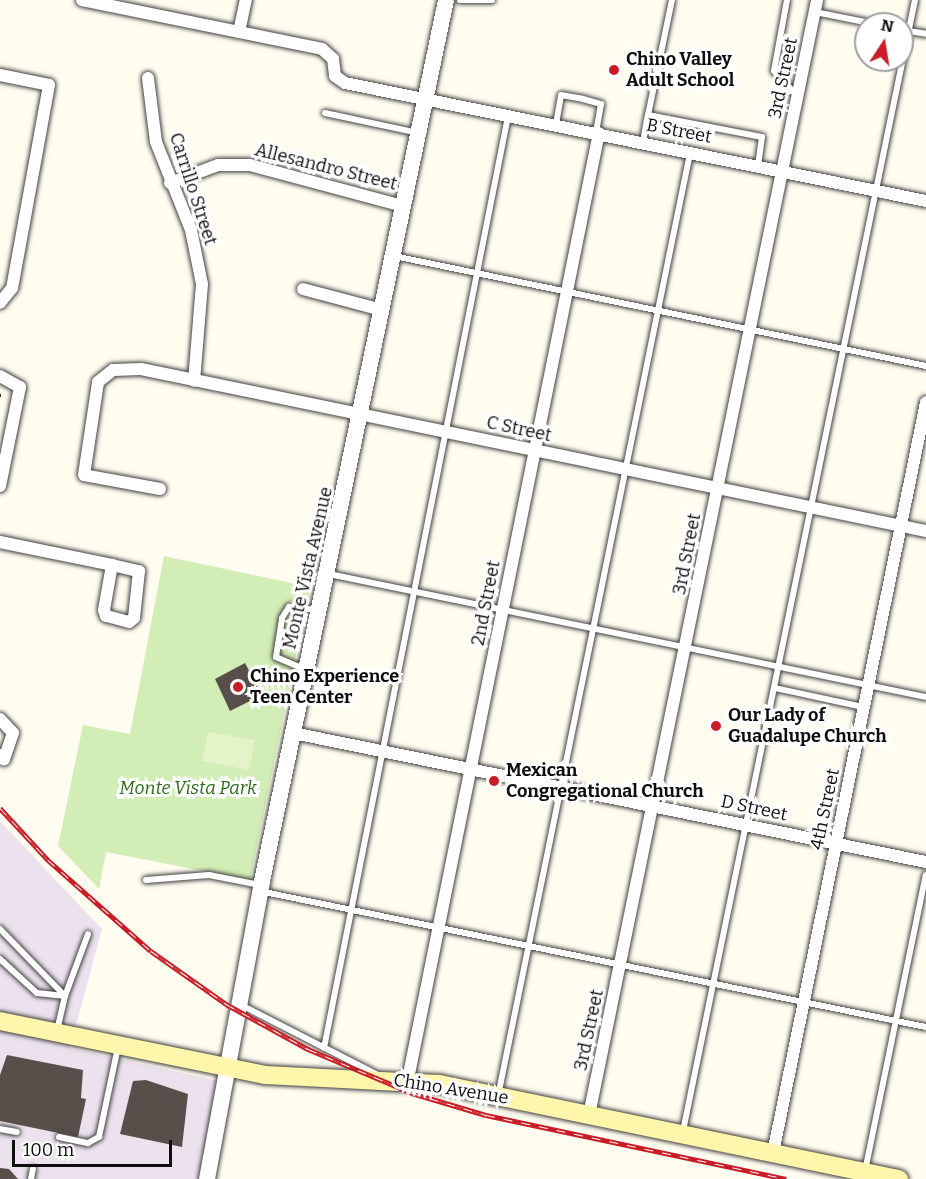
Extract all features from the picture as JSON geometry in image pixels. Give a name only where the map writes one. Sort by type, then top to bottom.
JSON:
[{"type":"main road","name":"Chino Avenue","points":[[0,1021],[229,1069],[291,1079],[408,1080],[498,1096],[899,1179]]},
{"type":"street","name":"B Street","points":[[81,0],[322,49],[333,59],[335,76],[345,83],[643,141],[926,201]]},
{"type":"street","points":[[239,32],[246,0]]},
{"type":"street","name":"Monte Vista Avenue","points":[[207,1179],[243,1006],[293,733],[318,611],[329,574],[446,0]]},
{"type":"street","name":"3rd Street","points":[[589,1115],[816,6]]},
{"type":"street","points":[[0,75],[49,85],[12,288],[1,303]]},
{"type":"street","name":"Carrillo Street","points":[[148,78],[156,142],[170,183],[191,230],[202,284],[194,381]]},
{"type":"street","name":"2nd Street","points":[[408,1080],[441,928],[598,133]]},
{"type":"street","name":"Allesandro Street","points":[[170,183],[218,165],[250,165],[403,206]]},
{"type":"street","points":[[303,289],[382,310]]},
{"type":"street","name":"C Street","points":[[160,489],[84,475],[104,374],[141,369],[926,531]]},
{"type":"street","points":[[0,376],[20,387],[0,486]]},
{"type":"street","name":"4th Street","points":[[773,1153],[926,402]]},
{"type":"street","points":[[0,542],[112,565],[142,576],[129,622],[106,616],[104,610],[112,565]]},
{"type":"street","points":[[0,719],[13,733],[4,759],[0,755]]},
{"type":"street","name":"D Street","points":[[293,733],[926,862]]},
{"type":"lane","points":[[460,0],[492,0]]},
{"type":"lane","points":[[643,141],[672,0]]},
{"type":"lane","points":[[787,0],[774,71],[797,96]]},
{"type":"lane","points":[[816,6],[854,18]]},
{"type":"lane","points":[[682,1134],[715,984],[745,824],[780,667],[876,191],[897,72]]},
{"type":"lane","points":[[556,124],[561,95],[583,99],[602,104],[598,133]]},
{"type":"lane","points":[[325,113],[418,133]]},
{"type":"lane","points":[[324,1048],[411,590],[508,114]]},
{"type":"lane","points":[[648,115],[762,137],[758,165]]},
{"type":"lane","points":[[498,1096],[532,946],[561,786],[596,630],[661,312],[691,151]]},
{"type":"lane","points":[[393,256],[926,366]]},
{"type":"lane","points":[[329,574],[926,697]]},
{"type":"lane","points":[[306,669],[280,663],[276,650],[289,607],[318,611]]},
{"type":"lane","points":[[775,688],[864,708]]},
{"type":"lane","points":[[146,880],[208,875],[351,909],[926,1027]]},
{"type":"lane","points":[[864,1172],[899,1021],[926,875]]},
{"type":"lane","points":[[0,929],[65,996]]},
{"type":"lane","points":[[57,1033],[65,996],[88,934]]},
{"type":"lane","points":[[0,959],[37,993],[65,996]]},
{"type":"lane","points":[[243,1006],[388,1079]]},
{"type":"lane","points":[[59,1137],[88,1143],[99,1137],[118,1046]]},
{"type":"lane","points":[[0,1129],[17,1132]]},
{"type":"lane","points":[[31,1179],[33,1169]]},
{"type":"shaded area","points":[[0,821],[102,929],[70,1048],[219,1081],[198,1179],[0,1179]]},
{"type":"green space","name":"Monte Vista Park","points":[[164,556],[310,587],[250,880],[106,852],[99,889],[58,846],[83,725],[130,734]]},
{"type":"green space","points":[[208,732],[255,740],[249,770],[202,761]]},
{"type":"building","name":"Chino Experience Teen Center","points":[[245,663],[262,695],[230,711],[215,679]]},
{"type":"building","points":[[7,1055],[83,1070],[81,1098],[86,1099],[78,1137],[0,1121],[0,1075]]},
{"type":"building","points":[[146,1080],[188,1094],[182,1147],[120,1134],[133,1081]]},
{"type":"building","points":[[0,1168],[9,1169],[18,1179],[0,1179]]},
{"type":"railway","points":[[0,808],[48,860],[151,951],[226,1004],[308,1049],[412,1093],[486,1115],[786,1179]]},
{"type":"place","name":"Chino Valley Adult School","points":[[614,70]]},
{"type":"place","name":"Chino Experience Teen Center","points":[[238,687]]},
{"type":"place","name":"Our Lady of Guadalupe Church","points":[[716,726]]},
{"type":"place","name":"Mexican Congregational Church","points":[[494,781]]}]
